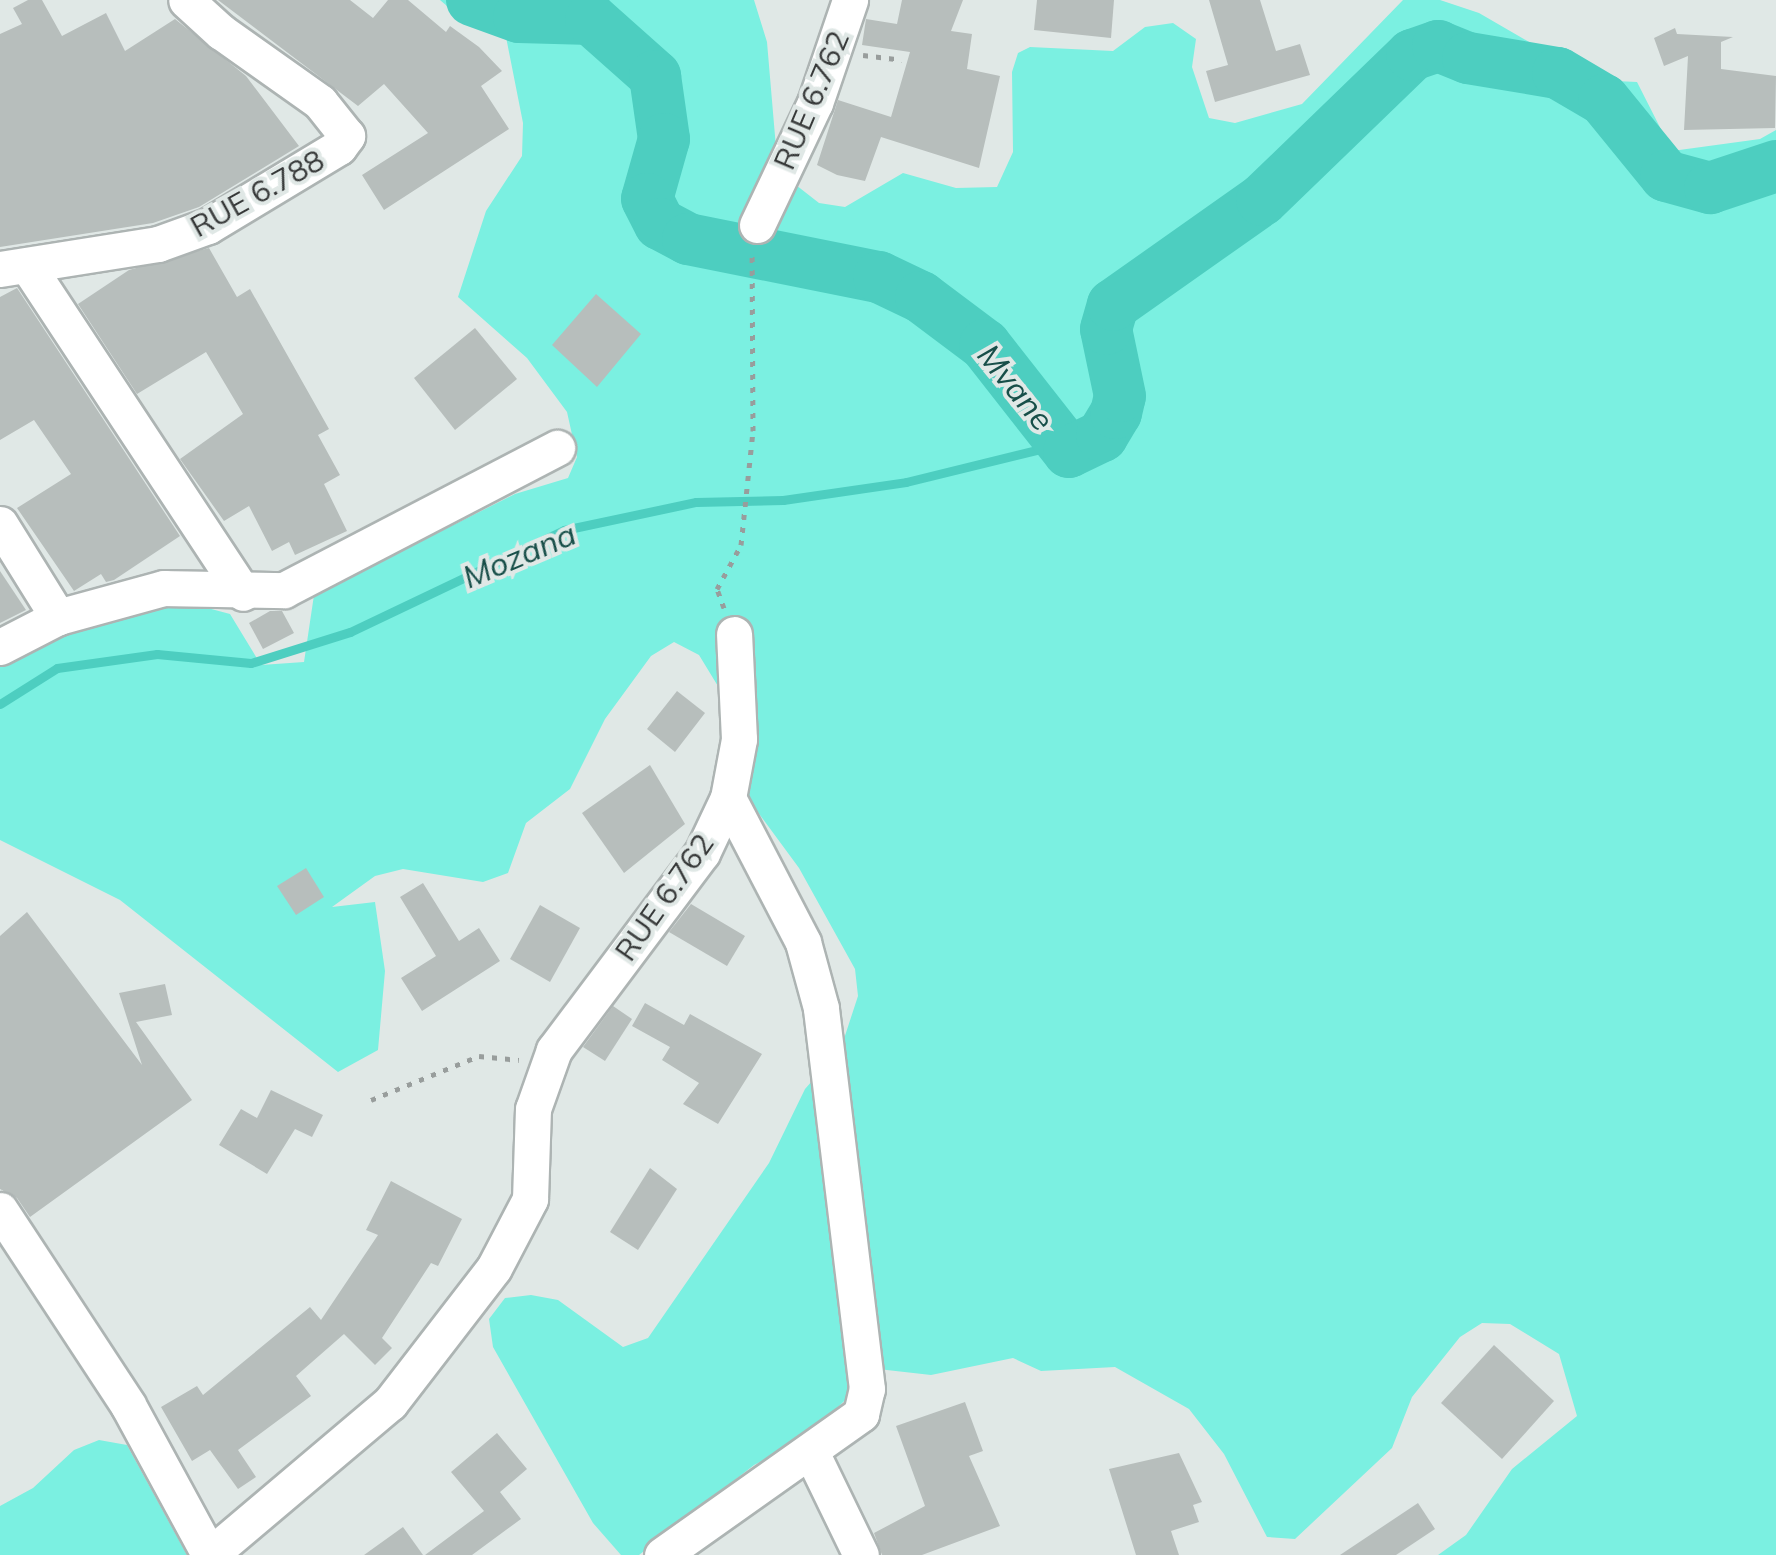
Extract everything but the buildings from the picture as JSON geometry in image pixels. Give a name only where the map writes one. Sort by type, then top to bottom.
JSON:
[{"type":"street","name":"RUE 6.788","points":[[15,268],[158,244],[252,201],[347,136],[320,102],[221,32],[186,0]]},
{"type":"street","name":"RUE 6.762","points":[[757,226],[835,52],[850,0]]},
{"type":"street","points":[[15,268],[243,594]]},
{"type":"street","points":[[0,647],[58,616],[164,588],[243,594],[312,579],[557,448]]},
{"type":"street","points":[[0,524],[58,616]]},
{"type":"street","name":"RUE 6.762","points":[[209,1555],[390,1403],[494,1268],[530,1198],[533,1109],[543,1073],[576,1016],[702,853],[728,798],[738,738],[734,634]]},
{"type":"street","points":[[662,1555],[861,1414],[867,1389],[821,1008],[803,942],[728,798]]},
{"type":"street","points":[[0,1210],[128,1405],[209,1555]]},
{"type":"street","points":[[811,1452],[861,1555]]},
{"type":"path","points":[[835,52],[902,60]]},
{"type":"path","points":[[734,634],[717,590],[741,545],[753,432],[749,303],[757,226]]},
{"type":"path","points":[[371,1100],[479,1056],[514,1058],[543,1073]]},
{"type":"shaded area","points":[[440,0],[754,0],[767,42],[778,171],[819,203],[845,207],[903,173],[956,188],[997,187],[1013,152],[1012,72],[1018,53],[1030,47],[1113,51],[1145,27],[1173,23],[1196,39],[1192,67],[1209,118],[1235,123],[1302,104],[1403,0],[1440,0],[1479,13],[1595,80],[1637,82],[1672,151],[1760,139],[1776,130],[1776,1555],[1438,1555],[1466,1535],[1512,1469],[1577,1416],[1559,1354],[1510,1324],[1482,1323],[1460,1337],[1412,1397],[1392,1448],[1295,1539],[1267,1537],[1224,1454],[1189,1409],[1115,1367],[1041,1371],[1013,1358],[931,1375],[878,1369],[801,1442],[754,1465],[639,1555],[621,1555],[593,1523],[493,1347],[489,1319],[505,1298],[531,1295],[558,1300],[623,1347],[648,1338],[769,1163],[805,1089],[841,1048],[858,996],[855,969],[799,868],[735,781],[727,701],[699,655],[674,642],[651,656],[605,719],[570,789],[526,823],[508,873],[483,882],[403,869],[375,876],[332,907],[375,902],[385,971],[378,1050],[338,1072],[120,900],[0,840],[0,654],[87,619],[185,602],[230,614],[261,665],[304,662],[314,595],[515,494],[568,478],[577,457],[567,412],[527,358],[458,297],[486,211],[522,156],[523,123],[506,37],[461,18]]},
{"type":"shaded area","points":[[99,1440],[127,1445],[187,1555],[0,1555],[0,1506],[33,1488],[74,1450]]},
{"type":"waterway","name":"Mvane","points":[[472,0],[519,17],[591,19],[655,76],[664,139],[647,199],[660,224],[688,239],[879,277],[921,297],[985,345],[1069,452],[1102,436],[1116,413],[1120,396],[1106,329],[1113,305],[1262,200],[1412,55],[1438,46],[1468,58],[1558,73],[1604,100],[1666,176],[1710,188],[1776,166]]},
{"type":"waterway","name":"Mozana","points":[[0,704],[57,668],[157,654],[251,663],[350,632],[564,530],[696,502],[783,500],[906,482],[1057,445]]}]
